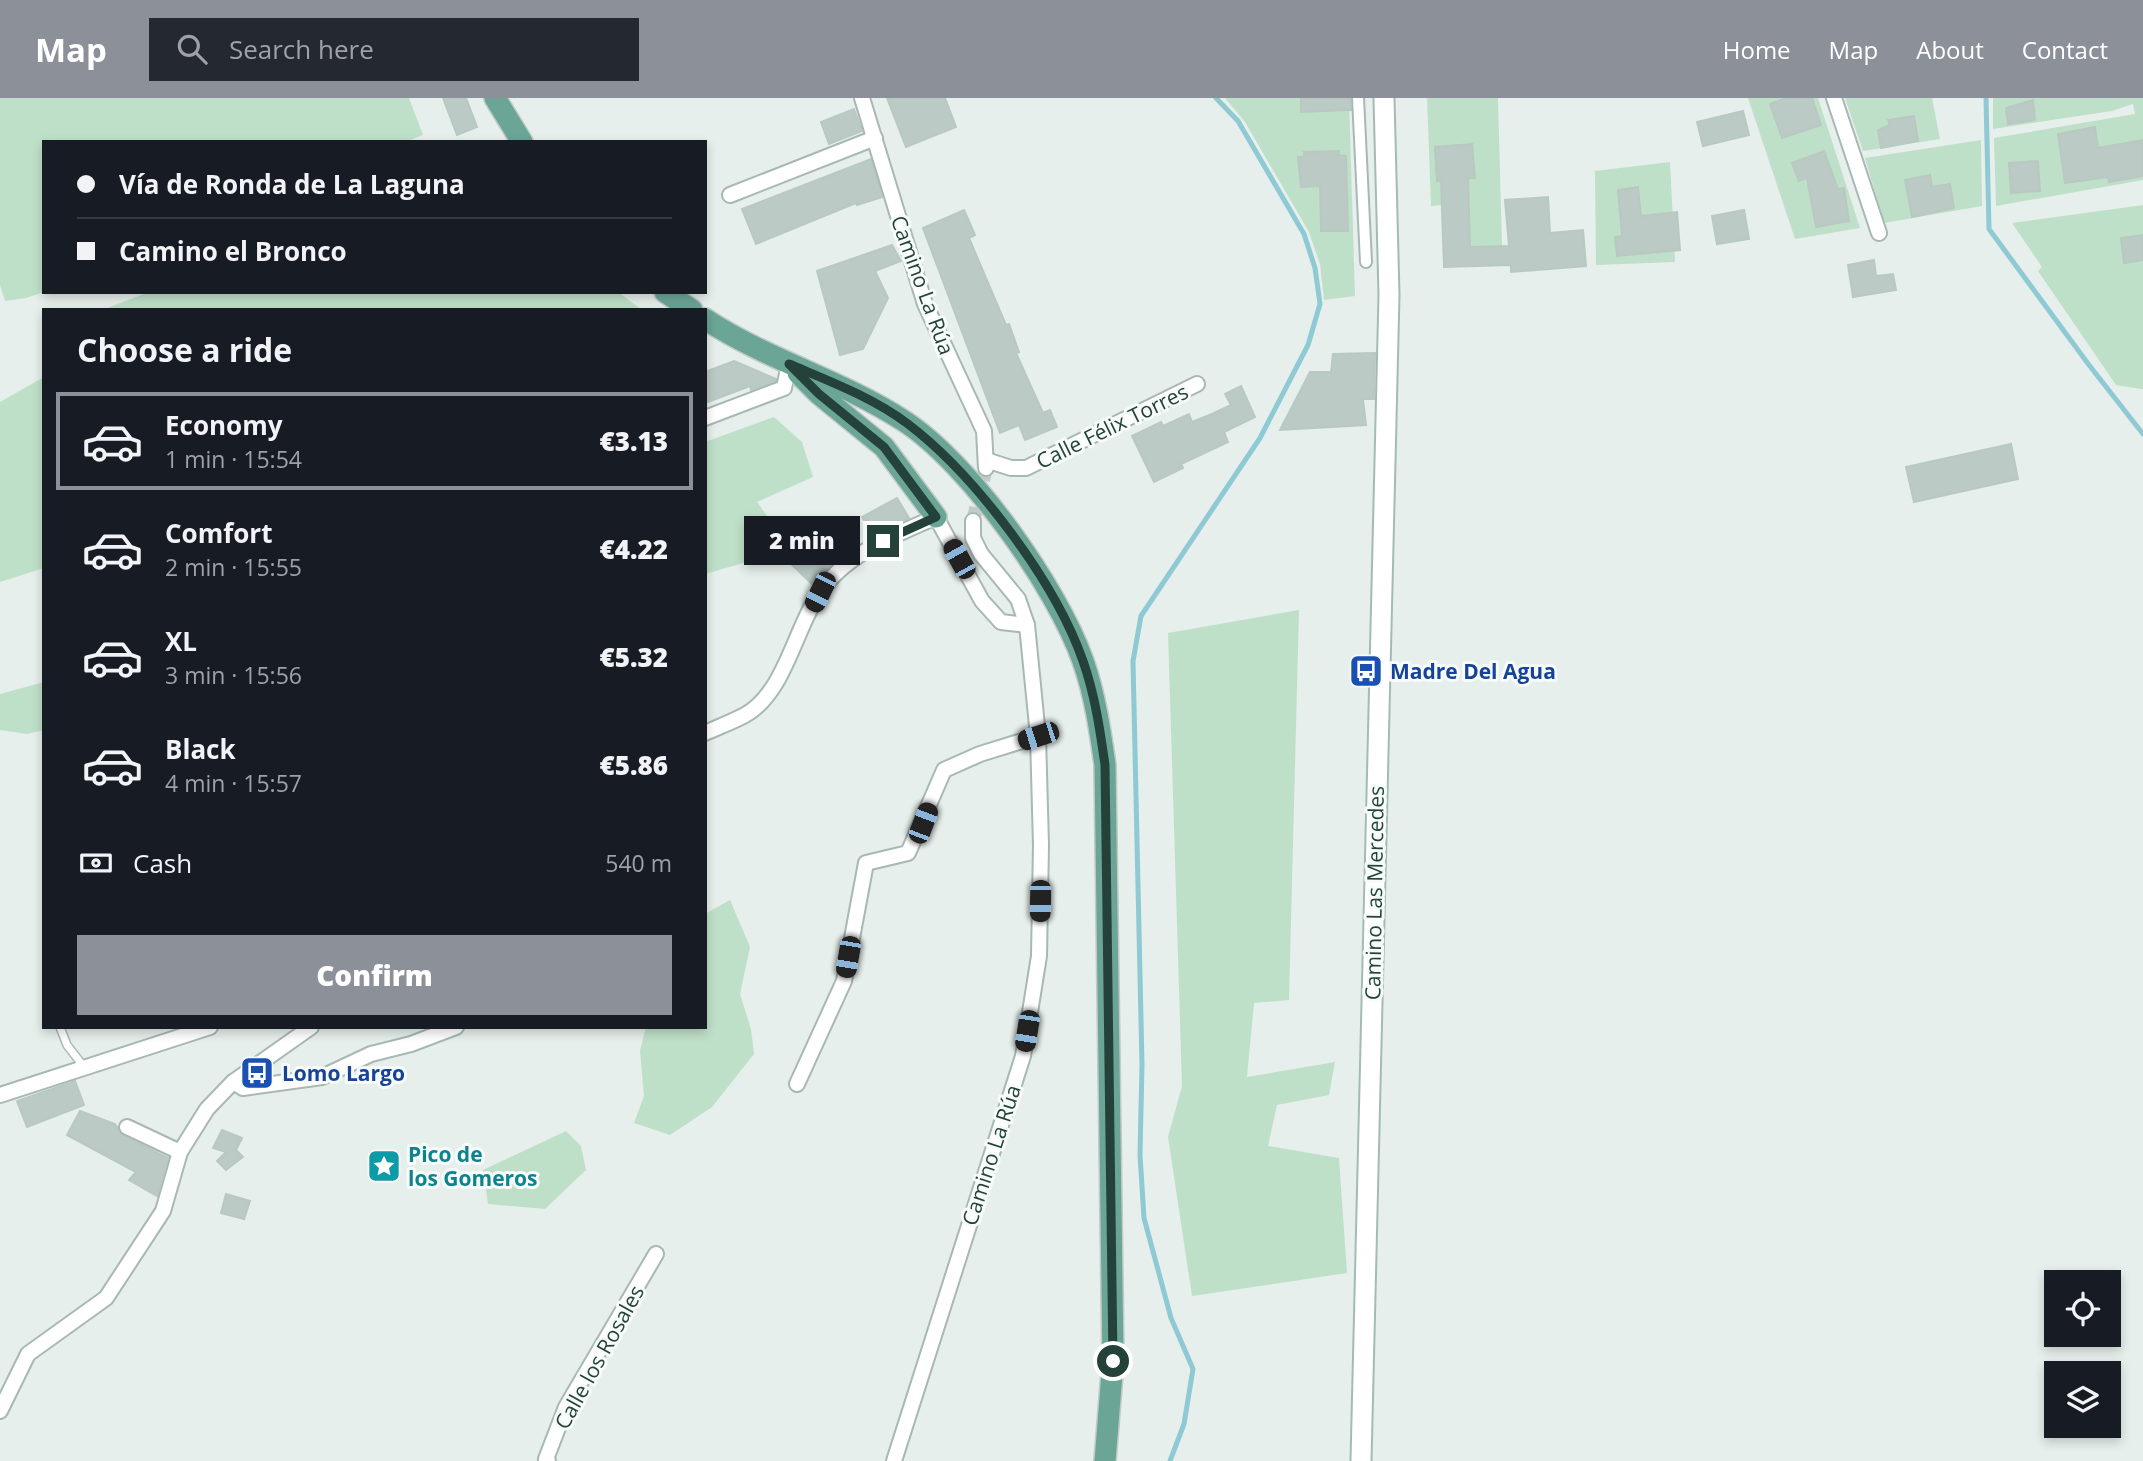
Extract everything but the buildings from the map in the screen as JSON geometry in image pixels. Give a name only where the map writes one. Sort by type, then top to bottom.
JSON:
[{"type":"main road","points":[[495,98],[521,140]]},
{"type":"main road","name":"Camino Las Mercedes","points":[[1361,1461],[1389,325],[1384,98]]},
{"type":"main road","points":[[668,294],[689,308]]},
{"type":"main road","points":[[707,320],[789,364],[854,392],[906,422],[945,455],[983,496],[1047,587],[1083,661],[1098,715],[1105,765],[1113,1361],[1105,1461]]},
{"type":"main road","points":[[789,364],[819,394],[884,447],[936,517]]},
{"type":"street","name":"Camino La Rúa","points":[[862,98],[925,304],[984,431],[986,464]]},
{"type":"street","points":[[1358,98],[1366,262]]},
{"type":"street","points":[[1834,98],[1879,233]]},
{"type":"street","points":[[730,195],[875,138]]},
{"type":"street","points":[[707,417],[784,388],[789,364]]},
{"type":"street","name":"Calle Félix Torres","points":[[986,464],[1026,468],[1197,384]]},
{"type":"street","points":[[707,732],[747,714],[768,694],[820,592],[846,566],[883,541],[936,517],[982,601],[1001,621],[1027,625]]},
{"type":"street","name":"Camino La Rúa","points":[[894,1461],[1023,1056],[1039,956],[1041,845],[1038,736],[1027,625],[1018,599],[981,554],[973,538],[973,521]]},
{"type":"street","points":[[797,1084],[844,981],[866,863],[908,853],[944,770],[980,754],[1038,736]]},
{"type":"street","points":[[0,1095],[204,1029]]},
{"type":"street","points":[[0,1411],[27,1354],[106,1298],[163,1211],[180,1152],[207,1109],[233,1082],[308,1029]]},
{"type":"street","points":[[233,1082],[243,1088],[322,1077],[371,1054],[411,1044],[451,1029]]},
{"type":"street","points":[[127,1127],[180,1152]]},
{"type":"street","name":"Calle los Rosales","points":[[548,1461],[546,1459],[566,1407],[656,1254]]},
{"type":"lane","points":[[61,1029],[67,1045],[84,1067]]},
{"type":"green space","points":[[0,98],[409,98],[423,135],[410,140],[42,140],[42,293],[5,301],[0,285]]},
{"type":"green space","points":[[1225,98],[1349,98],[1355,296],[1324,300],[1320,264],[1309,232],[1245,122]]},
{"type":"green space","points":[[1427,98],[1498,98],[1502,247],[1470,247],[1468,203],[1431,206]]},
{"type":"green space","points":[[1748,98],[1818,98],[1860,228],[1795,239]]},
{"type":"green space","points":[[1845,98],[1932,98],[1940,139],[1863,151]]},
{"type":"green space","points":[[1993,98],[2143,98],[2143,180],[1996,206],[1994,138],[2135,114],[2133,104],[2112,111],[1993,129]]},
{"type":"green space","points":[[1981,140],[1982,206],[1884,223],[1865,158]]},
{"type":"green space","points":[[1670,162],[1675,262],[1596,265],[1595,171]]},
{"type":"green space","points":[[2143,205],[2141,389],[2116,385],[2038,271],[2042,267],[2012,223]]},
{"type":"green space","points":[[144,294],[621,294],[639,308],[107,308]]},
{"type":"green space","points":[[42,378],[42,569],[0,582],[0,402]]},
{"type":"green space","points":[[774,417],[802,442],[813,477],[757,502],[782,537],[764,557],[707,573],[707,441]]},
{"type":"green space","points":[[1299,610],[1289,1000],[1254,1003],[1247,1077],[1335,1062],[1329,1095],[1277,1105],[1268,1146],[1339,1158],[1347,1273],[1192,1296],[1168,1137],[1182,1086],[1168,633]]},
{"type":"green space","points":[[42,683],[42,730],[27,734],[0,730],[0,694]]},
{"type":"green space","points":[[730,900],[750,947],[740,994],[751,1029],[754,1054],[712,1107],[670,1135],[634,1123],[644,1096],[640,1051],[646,1029],[707,1029],[707,913]]},
{"type":"green space","points":[[566,1131],[581,1146],[586,1170],[545,1209],[488,1204],[483,1170]]},
{"type":"waterway","points":[[1170,1461],[1184,1424],[1193,1369],[1171,1318],[1144,1218],[1140,1155],[1142,1065],[1133,661],[1141,616],[1260,438],[1308,345],[1320,304],[1315,268],[1304,234],[1238,121],[1216,98]]},
{"type":"waterway","points":[[1986,98],[1989,229],[2143,434]]},
{"type":"tunnel","points":[[973,521],[986,468]]},
{"type":"place","name":"Madre Del Agua","points":[[1366,671]]},
{"type":"place","name":"Lomo Largo","points":[[257,1073]]},
{"type":"place","name":"Pico de los Gomeros","points":[[384,1166]]},
{"type":"route","points":[[883,541],[936,517],[884,447],[819,394],[789,364],[854,392],[906,422],[945,455],[983,496],[1047,587],[1083,661],[1098,715],[1105,765],[1113,1361]]}]
